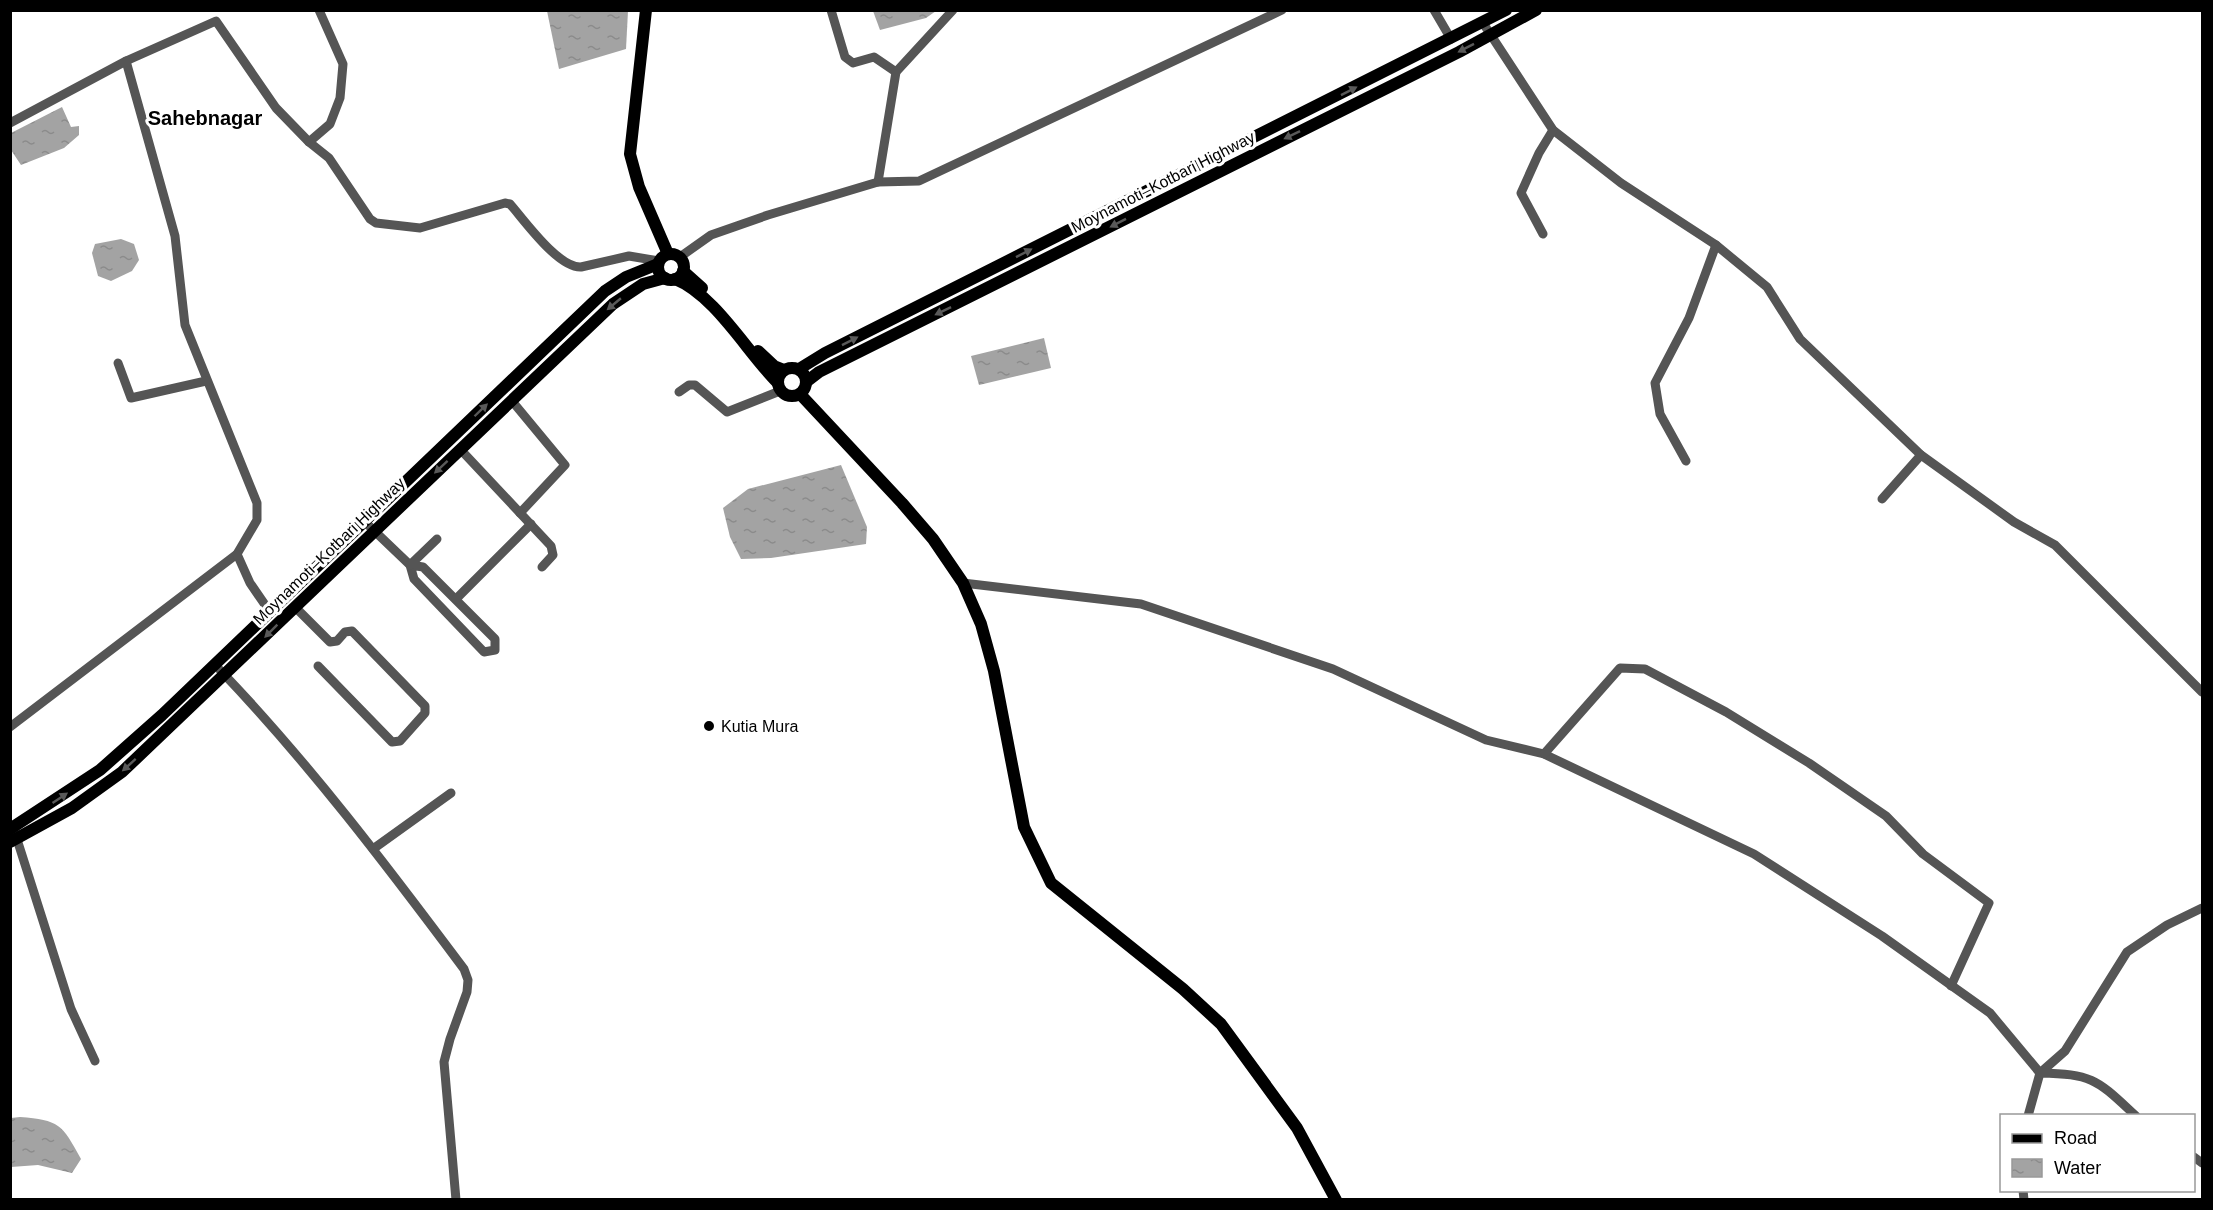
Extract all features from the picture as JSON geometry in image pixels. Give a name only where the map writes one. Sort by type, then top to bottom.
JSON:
[{"type":"main road","points":[[646,10],[630,154],[639,187],[666,259],[675,276],[709,303],[787,396],[803,388]]},
{"type":"main road","name":"Moynamoti–Kotbari Highway","points":[[803,388],[819,372],[1222,162],[1506,10]]},
{"type":"main road","name":"Moynamoti–Kotbari Highway","points":[[784,370],[798,369],[825,353],[1490,36],[1536,10]]},
{"type":"main road","points":[[666,259],[659,273],[675,276],[706,292],[766,359],[784,370],[779,386]]},
{"type":"main road","name":"Moynamoti–Kotbari Highway","points":[[13,834],[72,808],[122,772],[295,607],[369,526],[605,291],[626,277],[666,259]]},
{"type":"main road","name":"Moynamoti–Kotbari Highway","points":[[13,834],[100,770],[270,612],[460,449],[613,304],[643,285],[675,276]]},
{"type":"main road","points":[[798,369],[804,375],[803,388],[933,539],[963,583],[981,624],[994,671],[1024,827],[1051,883],[1183,989],[1221,1024],[1297,1128],[1335,1200]]},
{"type":"street","points":[[309,142],[330,124],[340,98],[343,64],[319,10]]},
{"type":"street","points":[[831,10],[845,57],[853,63],[874,57],[896,72]]},
{"type":"street","points":[[878,182],[896,72],[953,10]]},
{"type":"street","points":[[10,123],[126,62],[216,21],[276,108],[309,142],[329,158],[370,219],[376,223],[420,228],[505,202],[510,204],[540,241],[573,267],[581,267],[629,256],[666,259],[711,236],[768,215],[878,182],[919,181],[1282,10]]},
{"type":"street","points":[[1434,10],[1451,39]]},
{"type":"street","points":[[1483,22],[1490,36],[1554,130],[1621,183],[1716,245],[1767,287],[1800,339],[1921,455],[2014,522],[2055,545],[2202,692]]},
{"type":"street","points":[[10,727],[237,554],[257,520],[257,503],[184,325],[175,236],[126,62]]},
{"type":"street","points":[[1543,234],[1521,193],[1539,153],[1554,130]]},
{"type":"street","points":[[1686,461],[1660,414],[1655,383],[1689,318],[1716,245]]},
{"type":"street","points":[[118,363],[131,398],[206,381]]},
{"type":"street","points":[[679,392],[689,385],[695,386],[727,412],[779,386]]},
{"type":"street","points":[[512,401],[565,465],[520,513]]},
{"type":"street","points":[[460,449],[554,550],[553,555],[542,567]]},
{"type":"street","points":[[1882,499],[1921,455]]},
{"type":"street","points":[[456,600],[531,524]]},
{"type":"street","points":[[369,526],[410,565],[414,579],[484,652],[495,650],[495,639],[423,567],[410,565]]},
{"type":"street","points":[[410,565],[437,538]]},
{"type":"street","points":[[237,554],[250,583],[270,612]]},
{"type":"street","points":[[963,583],[1141,604],[1333,669],[1486,740],[1544,754],[1754,854],[1882,936],[1990,1013],[2040,1073]]},
{"type":"street","points":[[295,607],[330,642],[337,641],[345,632],[352,631],[425,706],[425,713],[400,741],[392,742],[318,666]]},
{"type":"street","points":[[215,665],[286,741],[373,849],[464,969],[468,980],[467,992],[444,1062],[456,1200]]},
{"type":"street","points":[[1544,754],[1620,668],[1645,669],[1726,712],[1809,763],[1886,816],[1923,854],[1989,903],[1951,986]]},
{"type":"street","points":[[373,849],[451,793]]},
{"type":"street","points":[[13,834],[71,1009],[95,1061]]},
{"type":"street","points":[[2029,1114],[2040,1073],[2065,1051],[2127,952],[2167,925],[2202,908]]},
{"type":"street","points":[[2040,1073],[2059,1072],[2093,1079],[2134,1114]]},
{"type":"water","points":[[873,10],[936,11],[926,18],[880,30]]},
{"type":"water","points":[[547,11],[628,11],[626,49],[559,69]]},
{"type":"water","points":[[62,107],[71,127],[79,126],[79,135],[64,148],[21,165],[11,150],[11,133]]},
{"type":"water","points":[[121,239],[134,244],[139,260],[132,271],[111,281],[98,276],[92,253],[95,244]]},
{"type":"water","points":[[1044,338],[1051,368],[979,385],[971,356]]},
{"type":"water","points":[[841,465],[867,527],[866,544],[771,558],[741,559],[730,537],[723,508],[748,489]]},
{"type":"water","points":[[20,1117],[51,1122],[64,1131],[81,1159],[72,1173],[38,1165],[11,1167],[11,1118]]},
{"type":"place","name":"Kutia Mura","points":[[709,726]]},
{"type":"district","name":"Sahebnagar","points":[[205,118]]}]
